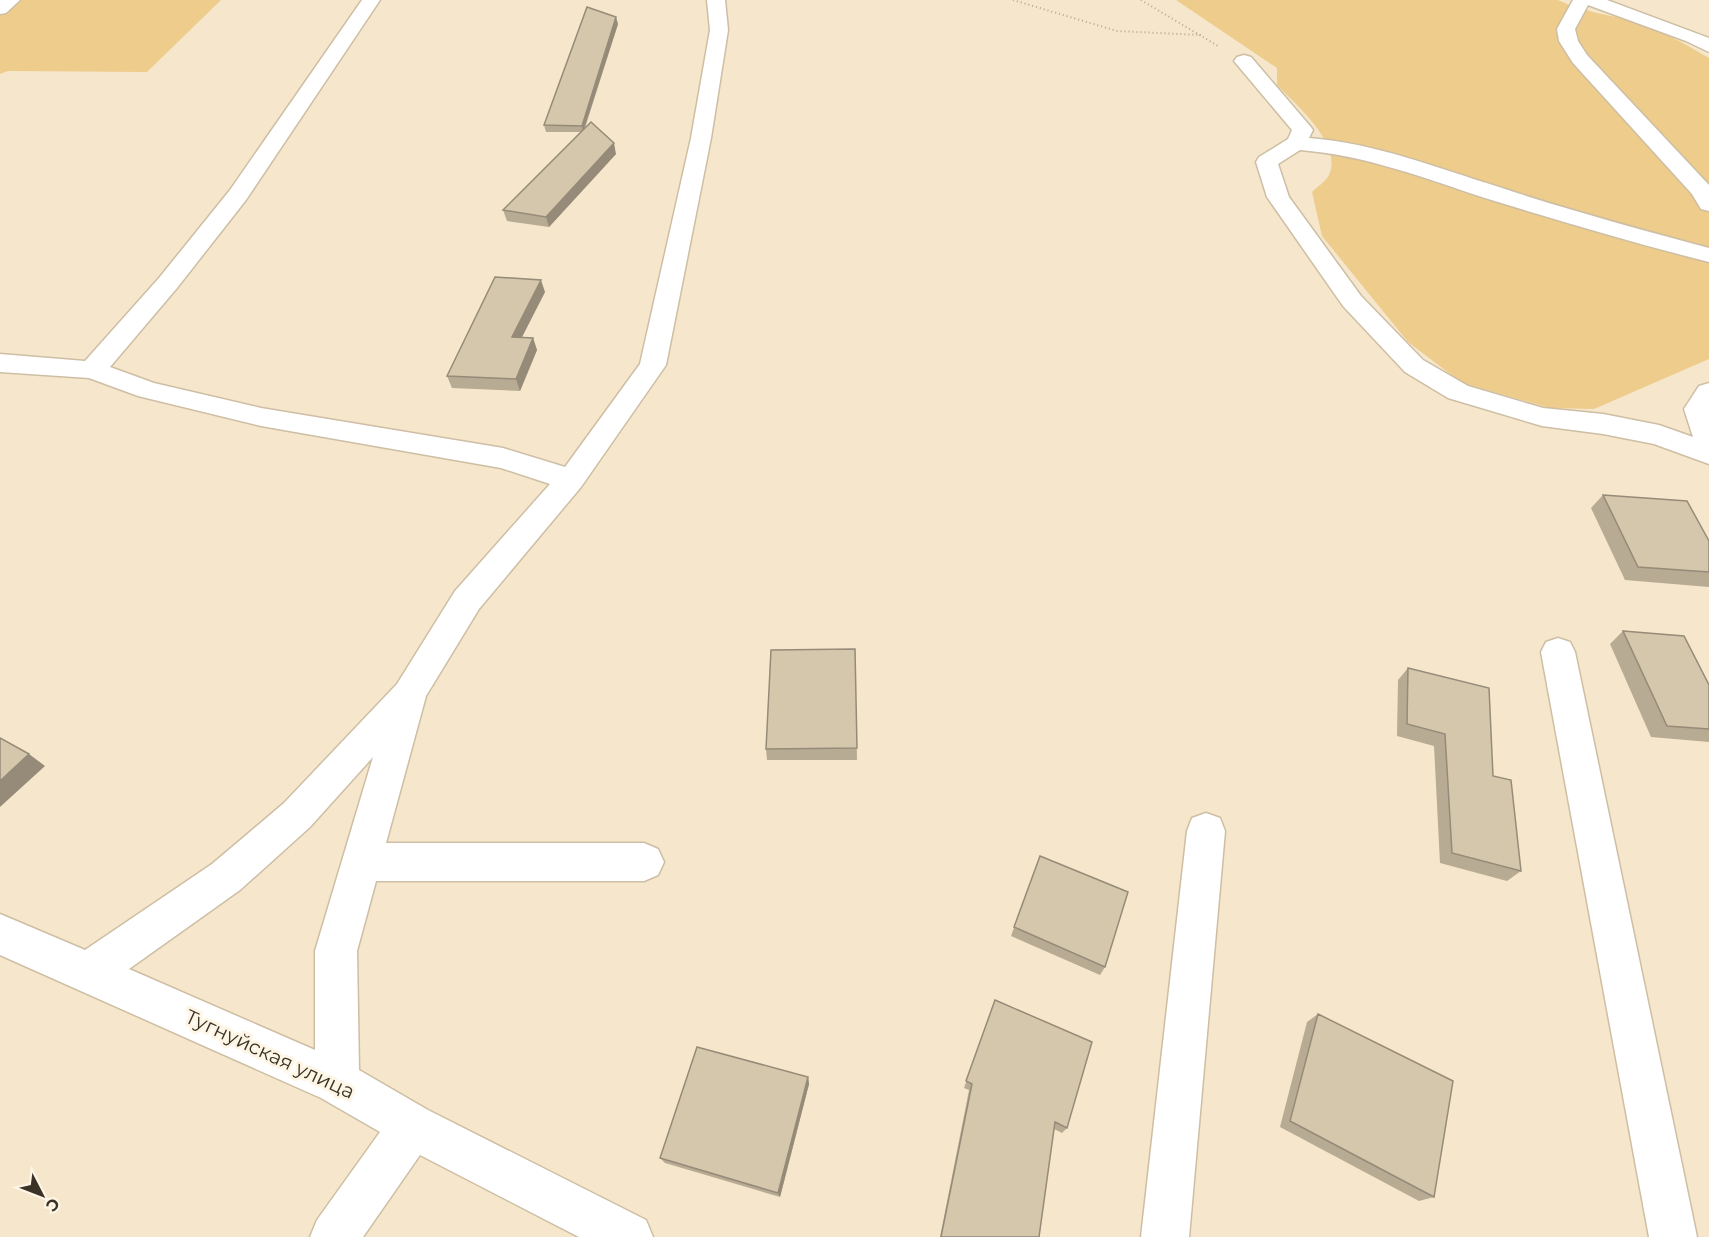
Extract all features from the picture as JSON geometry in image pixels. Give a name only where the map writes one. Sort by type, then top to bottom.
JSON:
[{"type":"street","points":[[0,9],[11,0]]},
{"type":"street","points":[[92,370],[168,283],[238,195],[371,0]]},
{"type":"street","points":[[88,972],[226,877],[288,823],[410,692],[467,600],[571,480],[653,365],[701,138],[719,30],[716,0]]},
{"type":"street","points":[[1582,0],[1564,27],[1565,37],[1580,59],[1702,191],[1709,204]]},
{"type":"street","points":[[1591,0],[1693,37],[1709,46]]},
{"type":"street","points":[[1596,0],[1705,22],[1693,37]]},
{"type":"street","points":[[1244,61],[1303,130],[1296,143],[1268,162],[1278,197],[1352,301],[1414,366],[1458,392],[1542,417],[1603,424],[1659,435],[1709,454]]},
{"type":"street","points":[[1296,143],[1372,155],[1587,223],[1709,255]]},
{"type":"street","points":[[0,363],[92,370],[148,390],[261,417],[503,458],[571,480]]},
{"type":"street","points":[[1709,392],[1698,409],[1709,444]]},
{"type":"street","points":[[1558,652],[1673,1237]]},
{"type":"street","points":[[337,1082],[336,951],[410,692]]},
{"type":"street","points":[[1165,1237],[1206,831]]},
{"type":"street","points":[[361,862],[644,862]]},
{"type":"street","name":"Тугнуйская улица","points":[[0,934],[337,1082],[412,1126],[628,1237]]},
{"type":"street","points":[[334,1237],[412,1126]]},
{"type":"path","points":[[1013,0],[1117,31],[1200,35]]},
{"type":"path","points":[[1141,0],[1244,61]]},
{"type":"shaded area","points":[[0,0],[221,0],[147,72],[8,71],[0,74]]},
{"type":"shaded area","points":[[1176,0],[1558,0],[1584,10],[1650,27],[1709,58],[1709,359],[1594,409],[1550,408],[1462,383],[1408,342],[1322,236],[1312,192],[1329,175],[1332,163],[1329,151],[1324,138],[1315,126],[1277,85],[1277,68]]},
{"type":"building","points":[[587,7],[616,17],[582,126],[544,125]]},
{"type":"building","points":[[591,122],[614,143],[546,217],[503,210]]},
{"type":"building","points":[[495,277],[541,280],[512,337],[533,338],[516,379],[447,376]]},
{"type":"building","points":[[1603,495],[1687,501],[1709,541],[1709,572],[1638,567]]},
{"type":"building","points":[[1623,631],[1684,636],[1709,685],[1709,729],[1667,726]]},
{"type":"building","points":[[855,649],[857,748],[766,749],[771,650]]},
{"type":"building","points":[[1408,668],[1489,688],[1493,776],[1511,780],[1521,871],[1452,853],[1445,734],[1407,724]]},
{"type":"building","points":[[0,738],[29,754],[0,781]]},
{"type":"building","points":[[1040,856],[1128,892],[1105,967],[1014,927]]},
{"type":"building","points":[[995,1000],[1092,1042],[1067,1128],[1055,1122],[1039,1237],[941,1237],[972,1084],[966,1081]]},
{"type":"building","points":[[1318,1014],[1453,1081],[1434,1197],[1290,1121]]},
{"type":"building","points":[[697,1047],[808,1077],[778,1193],[660,1158]]}]
